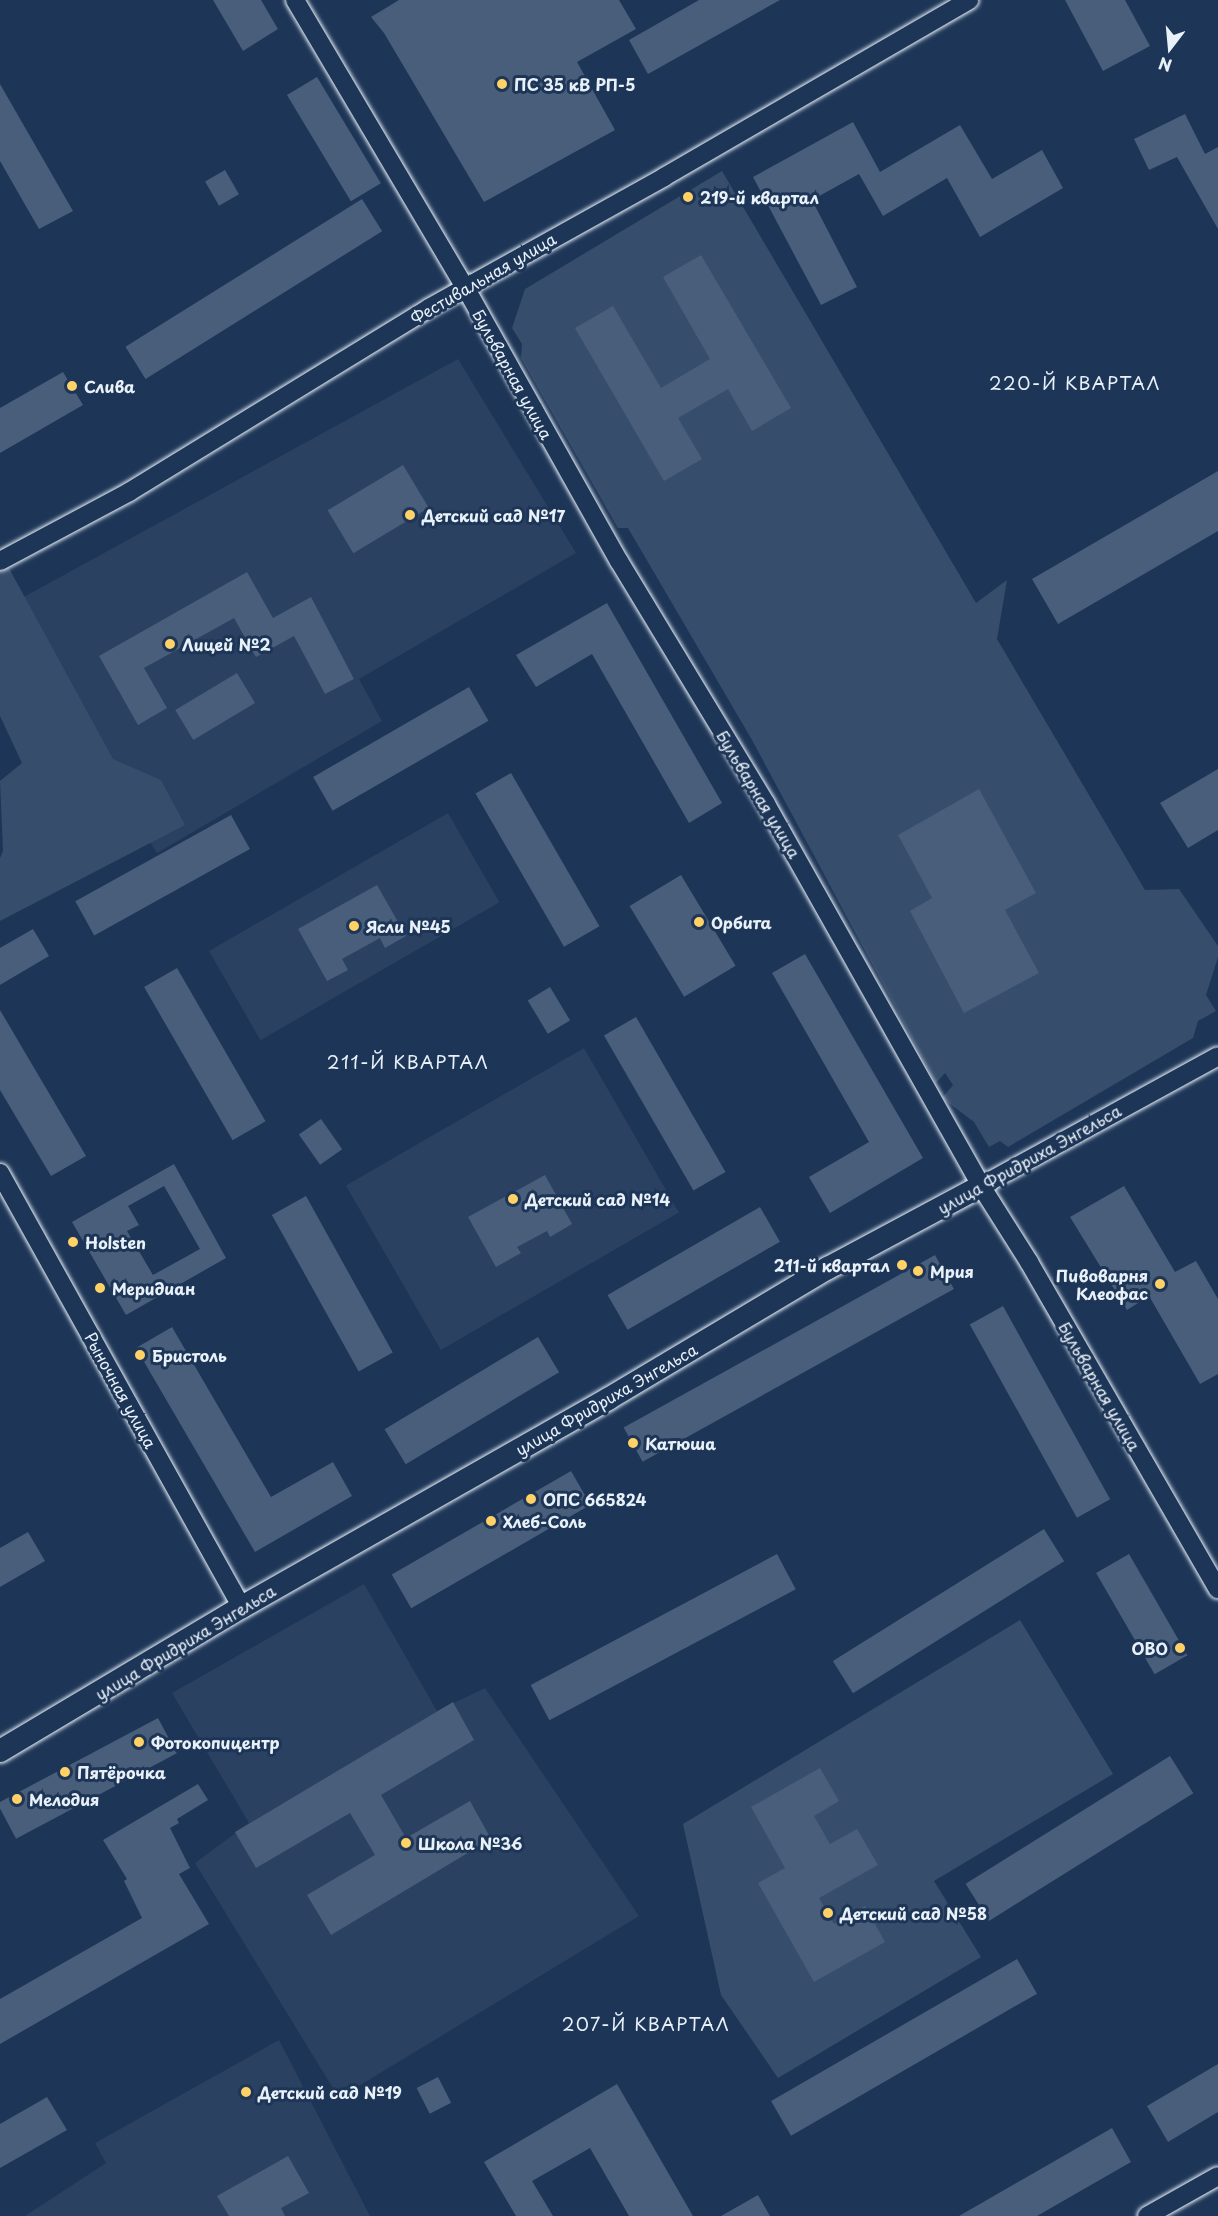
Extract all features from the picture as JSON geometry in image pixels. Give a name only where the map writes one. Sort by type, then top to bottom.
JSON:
[{"type":"street","name":"Бульварная улица","points":[[295,0],[465,287],[619,561],[771,813],[981,1186],[1029,1262],[1218,1590]]},
{"type":"street","name":"Фестивальная улица","points":[[0,561],[129,492],[465,287],[664,177],[969,0]]},
{"type":"street","name":"улица Фридриха Энгельса","points":[[0,1751],[242,1607],[608,1399],[828,1268],[1218,1056]]},
{"type":"street","name":"Рыночная улица","points":[[0,1173],[242,1607]]},
{"type":"street","points":[[1147,2216],[1218,2176]]},
{"type":"shaded area","points":[[722,171],[976,603],[1007,580],[997,639],[1145,890],[1179,889],[1218,946],[1218,957],[1206,995],[1216,1011],[1198,1021],[1193,1038],[1008,1147],[1000,1141],[989,1147],[974,1122],[942,1098],[953,1085],[945,1073],[936,1083],[752,740],[628,528],[618,528],[521,358],[522,344],[512,328],[525,289]]},
{"type":"shaded area","points":[[458,359],[576,553],[359,679],[382,721],[157,853],[0,610]]},
{"type":"shaded area","points":[[4,559],[113,759],[161,780],[185,825],[0,921],[0,858],[3,851],[0,781],[22,763],[0,716],[0,561]]},
{"type":"shaded area","name":"Ясли №45","points":[[448,813],[500,902],[260,1040],[209,951]]},
{"type":"shaded area","name":"Детский сад №14","points":[[584,1048],[679,1213],[441,1350],[346,1186]]},
{"type":"shaded area","name":"Школа №36","points":[[364,1584],[437,1711],[485,1688],[639,1916],[339,2098],[195,1863],[249,1823],[172,1693]]},
{"type":"shaded area","points":[[1020,1620],[1113,1774],[934,1881],[981,1957],[778,2078],[721,1995],[683,1824]]},
{"type":"shaded area","name":"Детский сад №19","points":[[279,2040],[370,2216],[25,2216],[106,2163],[95,2143]]},
{"type":"building","points":[[213,0],[261,0],[278,29],[243,51]]},
{"type":"building","name":"ПС 35 кВ РП-5","points":[[399,0],[619,0],[636,29],[577,62],[615,130],[484,202],[384,33],[371,17]]},
{"type":"building","points":[[699,0],[780,0],[648,74],[629,40]]},
{"type":"building","points":[[1065,0],[1125,0],[1150,46],[1103,71]]},
{"type":"building","points":[[317,77],[381,183],[351,201],[287,95]]},
{"type":"building","points":[[0,84],[73,211],[39,229],[0,161]]},
{"type":"building","points":[[1185,114],[1205,154],[1218,147],[1218,229],[1177,157],[1149,170],[1134,139]]},
{"type":"building","points":[[853,122],[880,172],[960,125],[992,179],[1042,150],[1063,188],[980,237],[947,178],[883,216],[859,174],[812,200],[857,287],[821,305],[753,177]]},
{"type":"building","points":[[225,170],[239,194],[219,206],[205,182]]},
{"type":"building","points":[[362,199],[382,231],[146,379],[125,347]]},
{"type":"building","points":[[701,255],[791,408],[752,431],[728,389],[678,418],[702,459],[664,481],[575,328],[613,306],[661,388],[710,359],[663,277]]},
{"type":"building","points":[[63,372],[83,405],[0,453],[0,408]]},
{"type":"building","points":[[403,465],[429,508],[353,553],[328,510]]},
{"type":"building","points":[[1218,471],[1218,531],[1058,624],[1032,579]]},
{"type":"building","points":[[247,572],[273,618],[311,597],[354,679],[325,694],[294,636],[256,657],[234,618],[144,668],[167,708],[138,725],[99,656]]},
{"type":"building","points":[[607,603],[722,803],[689,823],[592,654],[536,687],[516,655]]},
{"type":"building","points":[[237,673],[255,703],[193,740],[175,710]]},
{"type":"building","points":[[469,687],[488,721],[333,811],[313,777]]},
{"type":"building","points":[[1218,769],[1218,830],[1188,848],[1160,803]]},
{"type":"building","points":[[511,773],[600,926],[564,947],[475,794]]},
{"type":"building","points":[[979,789],[1036,893],[1005,910],[1039,973],[964,1013],[910,911],[932,898],[898,835]]},
{"type":"building","points":[[231,815],[250,849],[94,935],[75,901]]},
{"type":"building","points":[[681,875],[736,966],[684,997],[630,906]]},
{"type":"building","points":[[377,885],[406,936],[385,948],[380,938],[342,959],[348,970],[327,981],[298,929]]},
{"type":"building","points":[[33,929],[49,956],[0,985],[0,948]]},
{"type":"building","points":[[805,954],[923,1158],[830,1213],[809,1177],[869,1142],[772,973]]},
{"type":"building","points":[[177,968],[266,1121],[233,1140],[144,987]]},
{"type":"building","points":[[550,987],[570,1020],[548,1034],[528,1000]]},
{"type":"building","points":[[0,1010],[86,1156],[51,1176],[0,1090]]},
{"type":"building","points":[[636,1017],[726,1172],[693,1191],[604,1036]]},
{"type":"building","points":[[321,1119],[342,1149],[320,1165],[299,1134]]},
{"type":"building","points":[[174,1164],[226,1258],[126,1315],[72,1222]],"holes":[[[164,1186],[200,1249],[153,1275],[127,1231],[139,1225],[128,1206]]]},
{"type":"building","points":[[545,1175],[572,1224],[550,1237],[547,1231],[517,1247],[521,1253],[496,1267],[468,1217]]},
{"type":"building","name":"Пивоварня Клеофас","points":[[1124,1186],[1175,1272],[1196,1261],[1218,1299],[1218,1374],[1200,1384],[1149,1296],[1127,1310],[1070,1217]]},
{"type":"building","points":[[306,1196],[393,1353],[359,1371],[272,1215]]},
{"type":"building","points":[[760,1207],[780,1242],[628,1330],[608,1295]]},
{"type":"building","points":[[935,1255],[954,1289],[643,1462],[624,1428]]},
{"type":"building","points":[[1003,1306],[1110,1499],[1077,1518],[970,1324]]},
{"type":"building","points":[[172,1327],[271,1497],[333,1462],[352,1496],[255,1552],[136,1348]]},
{"type":"building","points":[[538,1337],[559,1372],[406,1464],[385,1429]]},
{"type":"building","points":[[571,1471],[590,1505],[411,1608],[392,1574]]},
{"type":"building","points":[[1044,1529],[1064,1561],[853,1693],[833,1661]]},
{"type":"building","points":[[28,1532],[45,1561],[0,1587],[0,1548]]},
{"type":"building","points":[[777,1554],[796,1589],[549,1720],[531,1685]]},
{"type":"building","points":[[1129,1554],[1188,1655],[1155,1674],[1096,1573]]},
{"type":"building","points":[[453,1702],[474,1740],[381,1795],[406,1838],[470,1801],[491,1839],[331,1935],[307,1895],[375,1855],[350,1813],[256,1868],[235,1832]]},
{"type":"building","points":[[158,1718],[177,1753],[16,1839],[0,1809],[0,1802]]},
{"type":"building","points":[[1170,1756],[1193,1793],[989,1921],[966,1884]]},
{"type":"building","points":[[820,1768],[839,1801],[814,1816],[830,1844],[857,1829],[878,1865],[819,1898],[834,1924],[865,1906],[885,1942],[814,1982],[758,1883],[785,1868],[751,1807]]},
{"type":"building","points":[[198,1784],[208,1800],[177,1819],[179,1823],[170,1828],[190,1868],[179,1874],[209,1924],[0,2044],[0,1999],[142,1918],[124,1881],[127,1879],[103,1840]]},
{"type":"building","points":[[1017,1959],[1037,1994],[791,2136],[771,2101]]},
{"type":"building","points":[[1218,2064],[1218,2112],[1168,2142],[1147,2106]]},
{"type":"building","points":[[438,2077],[451,2103],[430,2114],[417,2088]]},
{"type":"building","points":[[617,2084],[693,2216],[629,2216],[590,2148],[532,2181],[553,2216],[516,2216],[484,2162]]},
{"type":"building","points":[[47,2097],[67,2130],[0,2168],[0,2124]]},
{"type":"building","points":[[1112,2128],[1131,2162],[1037,2216],[959,2216]]},
{"type":"building","points":[[288,2156],[309,2193],[281,2208],[285,2216],[229,2216],[217,2196]]},
{"type":"building","points":[[758,2195],[770,2216],[721,2216]]},
{"type":"place","name":"ПС 35 кВ РП-5","points":[[502,84]]},
{"type":"place","name":"219-й квартал","points":[[688,197]]},
{"type":"place","name":"Слива","points":[[72,386]]},
{"type":"place","name":"Детский сад №17","points":[[410,515]]},
{"type":"place","name":"Лицей №2","points":[[170,644]]},
{"type":"place","name":"Орбита","points":[[699,922]]},
{"type":"place","name":"Ясли №45","points":[[354,926]]},
{"type":"place","name":"Детский сад №14","points":[[513,1199]]},
{"type":"place","name":"Holsten","points":[[73,1242]]},
{"type":"place","name":"211-й квартал","points":[[902,1265]]},
{"type":"place","name":"Мрия","points":[[918,1271]]},
{"type":"place","name":"Пивоварня Клеофас","points":[[1160,1284]]},
{"type":"place","name":"Меридиан","points":[[100,1288]]},
{"type":"place","name":"Бристоль","points":[[140,1355]]},
{"type":"place","name":"Катюша","points":[[633,1443]]},
{"type":"place","name":"ОПС 665824","points":[[531,1499]]},
{"type":"place","name":"Хлеб-Соль","points":[[491,1521]]},
{"type":"place","name":"ОВО","points":[[1180,1648]]},
{"type":"place","name":"Фотокопицентр","points":[[139,1742]]},
{"type":"place","name":"Пятёрочка","points":[[65,1772]]},
{"type":"place","name":"Мелодия","points":[[17,1799]]},
{"type":"place","name":"Школа №36","points":[[406,1843]]},
{"type":"place","name":"Детский сад №58","points":[[828,1913]]},
{"type":"place","name":"Детский сад №19","points":[[246,2092]]},
{"type":"district","name":"220-Й КВАРТАЛ","points":[[1075,383]]},
{"type":"district","name":"211-Й КВАРТАЛ","points":[[408,1062]]},
{"type":"district","name":"207-Й КВАРТАЛ","points":[[646,2024]]}]
